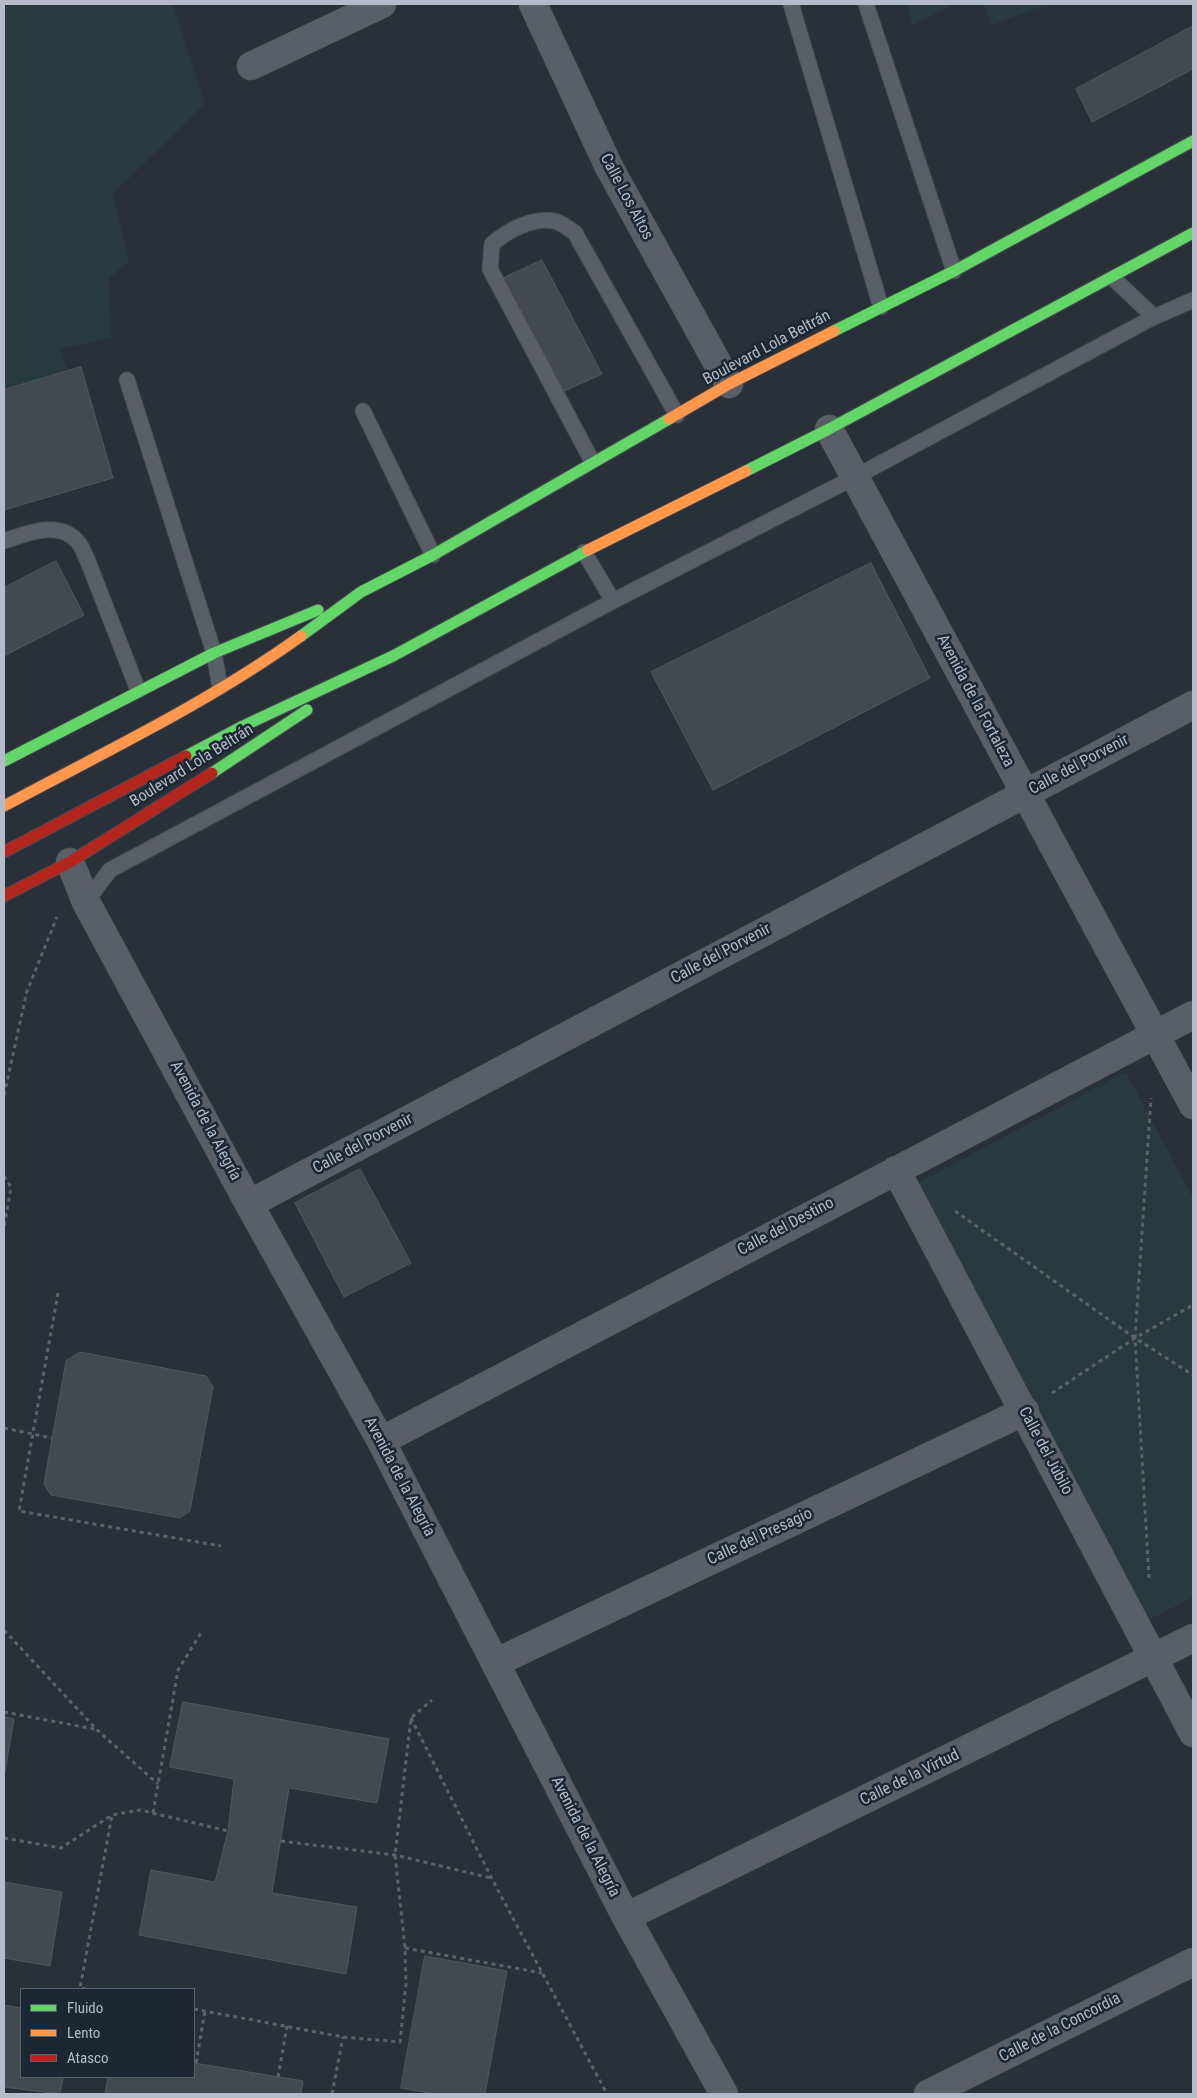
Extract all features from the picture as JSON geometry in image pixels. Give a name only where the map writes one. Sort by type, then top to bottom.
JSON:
[{"type":"main road","name":"Boulevard Lola Beltrán","points":[[4,762],[138,690],[214,653],[361,592],[433,554],[729,384],[954,271],[1193,141]]},
{"type":"main road","name":"Boulevard Lola Beltrán","points":[[4,896],[70,862],[255,746],[300,716],[338,686],[584,552],[829,429],[1113,278],[1193,233]]},
{"type":"main road","name":"Boulevard Lola Beltrán","points":[[4,806],[178,713],[263,663],[361,592]]},
{"type":"main road","name":"Boulevard Lola Beltrán","points":[[4,852],[241,727],[393,656]]},
{"type":"street","points":[[251,66],[382,4]]},
{"type":"street","name":"Calle Los Altos","points":[[533,4],[609,167],[729,384]]},
{"type":"street","name":"Avenida de la Fortaleza","points":[[829,429],[1193,1105]]},
{"type":"street","name":"Calle del Porvenir","points":[[249,1204],[1193,705]]},
{"type":"street","name":"Avenida de la Alegría","points":[[70,862],[86,902],[249,1204],[381,1441],[626,1917],[724,2094]]},
{"type":"street","name":"Calle del Destino","points":[[381,1441],[1193,1015]]},
{"type":"street","name":"Calle del Júbilo","points":[[896,1170],[1025,1411],[1193,1733]]},
{"type":"street","name":"Calle del Presagio","points":[[495,1663],[1025,1411]]},
{"type":"street","name":"Calle de la Virtud","points":[[626,1917],[1154,1659],[1193,1638]]},
{"type":"street","name":"Calle de la Concordia","points":[[928,2094],[1193,1962]]},
{"type":"lane","points":[[791,4],[882,307]]},
{"type":"lane","points":[[866,4],[954,271]]},
{"type":"lane","points":[[592,462],[490,269],[492,244],[508,231],[539,222],[555,221],[575,233],[677,415]]},
{"type":"lane","points":[[1113,278],[1154,317]]},
{"type":"lane","points":[[86,902],[110,870],[613,601],[855,477],[1154,317],[1193,300]]},
{"type":"lane","points":[[127,380],[214,653],[220,687]]},
{"type":"lane","points":[[363,410],[433,554]]},
{"type":"lane","points":[[4,541],[40,530],[60,531],[78,541],[87,559],[138,690]]},
{"type":"lane","points":[[584,552],[613,601]]},
{"type":"path","points":[[4,1095],[27,991],[61,908],[86,902]]},
{"type":"path","points":[[1149,1581],[1135,1338],[1152,1094]]},
{"type":"path","points":[[4,1176],[11,1187],[4,1228]]},
{"type":"path","points":[[951,1209],[1135,1338],[1193,1375]]},
{"type":"path","points":[[58,1293],[19,1511],[221,1546]]},
{"type":"path","points":[[1025,1411],[1135,1338],[1193,1305]]},
{"type":"path","points":[[4,1428],[52,1438]]},
{"type":"path","points":[[4,1630],[96,1729],[158,1784]]},
{"type":"path","points":[[153,1813],[178,1670],[202,1633]]},
{"type":"path","points":[[195,2009],[343,2037],[400,2042],[406,1984],[405,1948],[395,1855],[411,1718],[432,1700]]},
{"type":"path","points":[[4,1712],[96,1729]]},
{"type":"path","points":[[411,1718],[492,1879],[607,2094]]},
{"type":"path","points":[[4,1838],[61,1848],[112,1816],[140,1810],[228,1831]]},
{"type":"path","points":[[80,1988],[112,1816]]},
{"type":"path","points":[[281,1841],[395,1855],[492,1879]]},
{"type":"path","points":[[405,1948],[542,1972]]},
{"type":"path","points":[[196,2063],[204,2011]]},
{"type":"path","points":[[278,2077],[286,2026]]},
{"type":"path","points":[[332,2094],[343,2037]]},
{"type":"green space","points":[[4,4],[173,4],[205,104],[113,194],[129,261],[109,278],[111,338],[60,349],[75,392],[4,413]]},
{"type":"green space","points":[[907,4],[955,4],[912,25]]},
{"type":"green space","points":[[984,4],[1049,4],[992,25]]},
{"type":"green space","points":[[1126,1072],[1193,1198],[1193,1597],[1147,1621],[910,1187]]},
{"type":"building","points":[[1193,26],[1193,69],[1092,122],[1076,89]]},
{"type":"building","points":[[542,260],[602,374],[562,392],[504,278]]},
{"type":"building","points":[[81,367],[113,478],[4,510],[4,390]]},
{"type":"building","points":[[56,561],[84,615],[4,656],[4,588]]},
{"type":"building","points":[[871,563],[930,678],[713,790],[651,672]]},
{"type":"building","points":[[360,1169],[411,1263],[344,1297],[295,1203]]},
{"type":"building","points":[[80,1352],[206,1376],[213,1387],[190,1511],[180,1518],[51,1495],[44,1484],[66,1361]]},
{"type":"building","points":[[183,1702],[389,1739],[377,1803],[289,1788],[272,1893],[357,1907],[346,1974],[139,1935],[151,1870],[215,1882],[228,1831],[234,1779],[170,1767]]},
{"type":"building","points":[[4,1717],[14,1719],[4,1777]]},
{"type":"building","points":[[4,1882],[62,1892],[50,1966],[4,1958]]},
{"type":"building","points":[[425,1956],[507,1971],[485,2094],[433,2094],[401,2088]]},
{"type":"building","points":[[4,2005],[20,2008],[20,2078],[63,2078],[60,2094],[4,2087]]},
{"type":"building","points":[[195,2063],[303,2081],[301,2094],[105,2094],[108,2078],[195,2078]]},
{"type":"traffic: fast","points":[[834,331],[954,271],[1193,141]]},
{"type":"traffic: fast","points":[[746,471],[829,429],[1193,233]]},
{"type":"traffic: fast","points":[[301,636],[361,592],[433,555],[669,419]]},
{"type":"traffic: fast","points":[[186,756],[241,727],[393,656],[588,550]]},
{"type":"traffic: fast","points":[[4,761],[214,653],[318,610]]},
{"type":"traffic: fast","points":[[212,773],[307,710]]},
{"type":"traffic: slow","points":[[669,419],[729,384],[834,331]]},
{"type":"traffic: slow","points":[[588,550],[746,471]]},
{"type":"traffic: slow","points":[[4,806],[193,705],[301,636]]},
{"type":"traffic: jam","points":[[4,852],[186,756]]},
{"type":"traffic: jam","points":[[4,896],[70,862],[212,773]]}]
